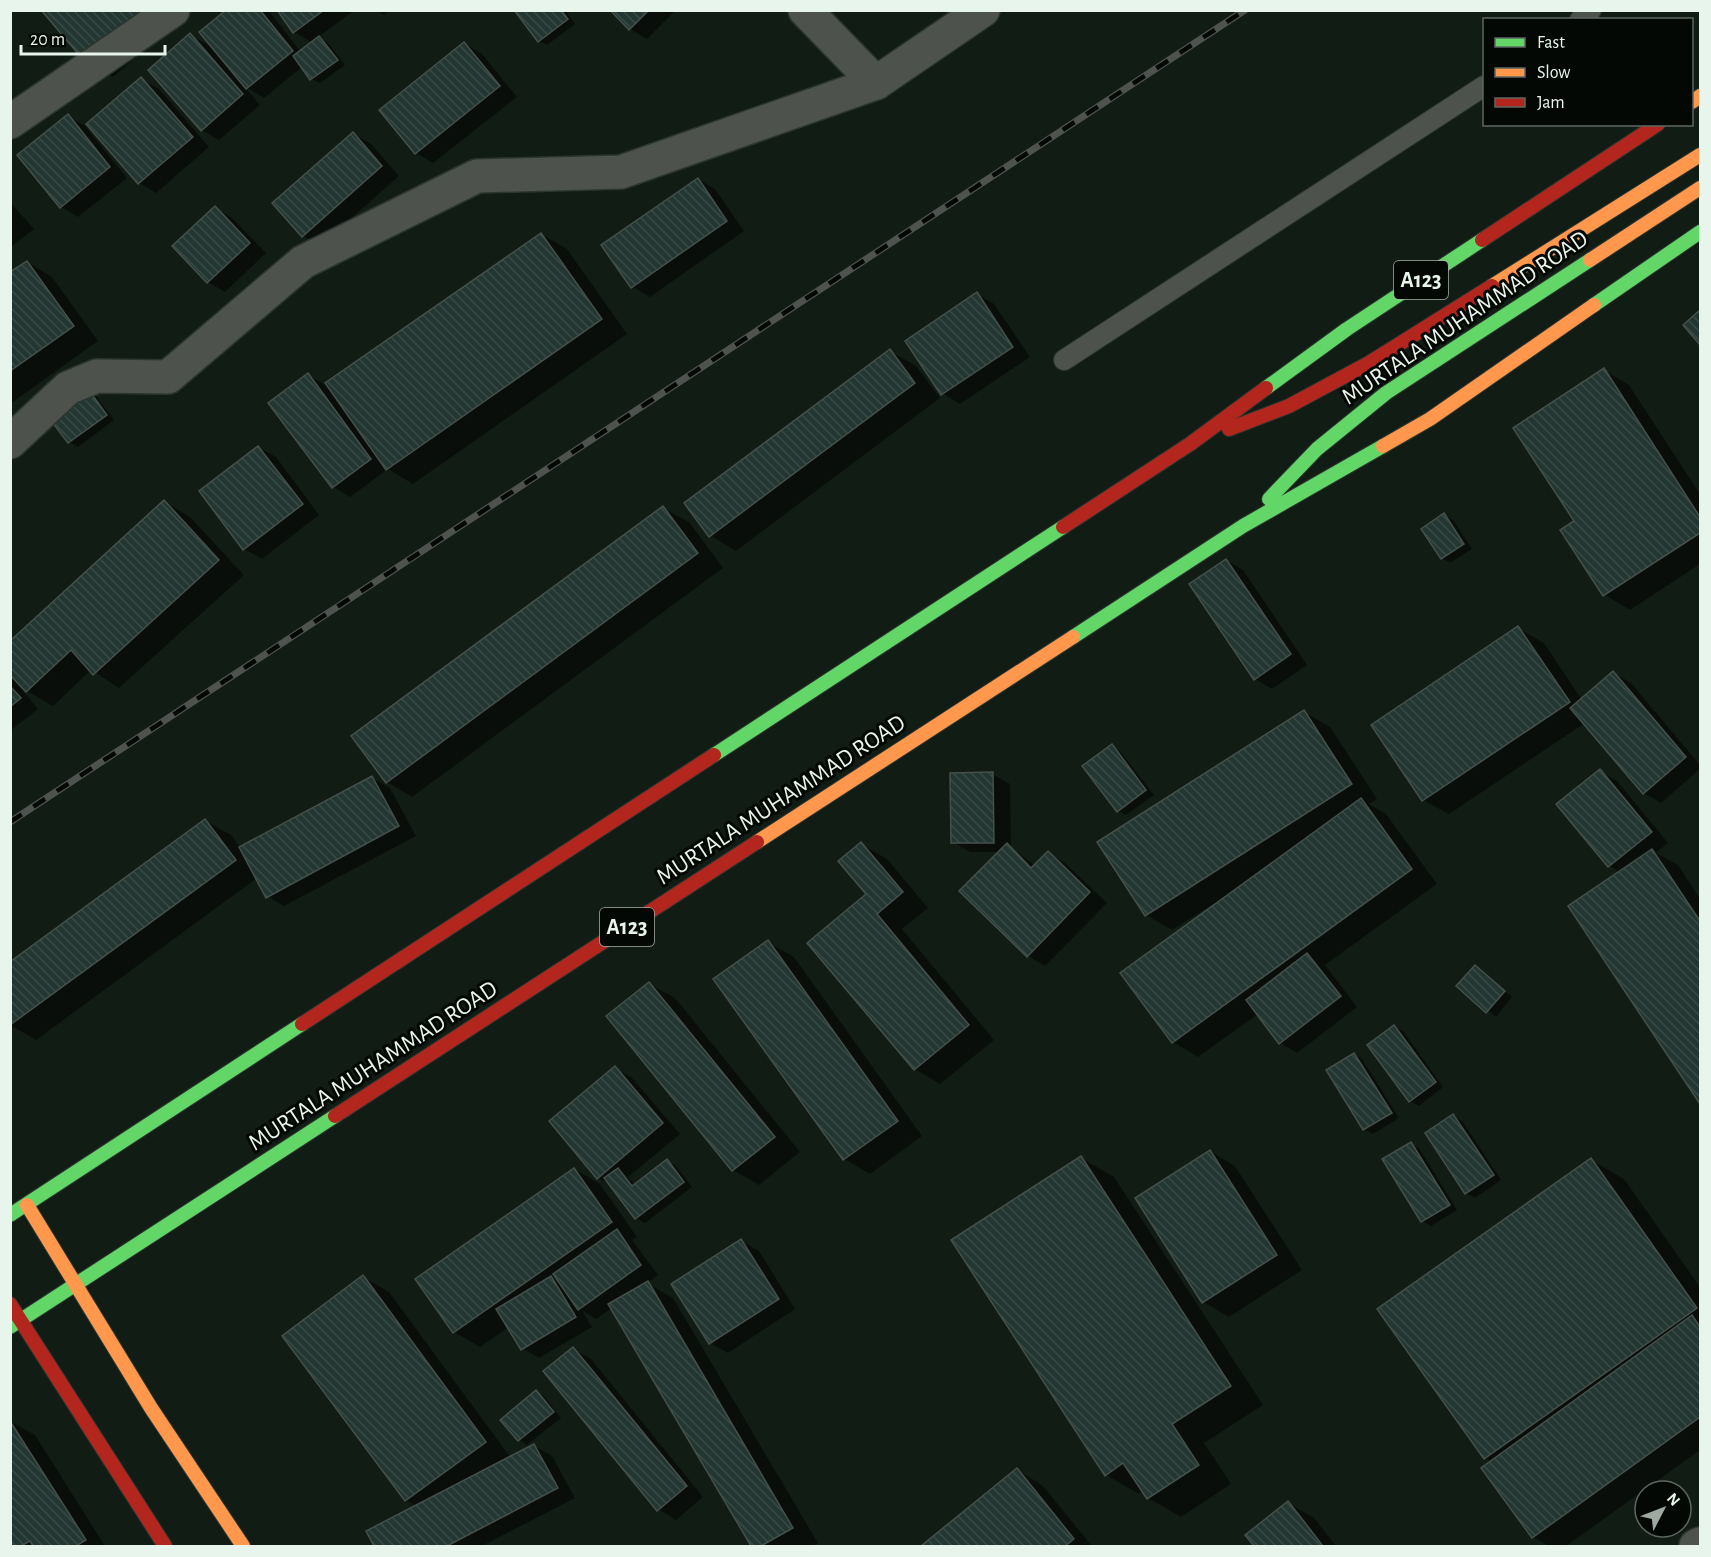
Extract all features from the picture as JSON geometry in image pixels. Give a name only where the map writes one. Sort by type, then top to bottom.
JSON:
[{"type":"main road","name":"MURTALA MUHAMMAD ROAD","points":[[10,1215],[1190,444],[1347,329],[1655,126]]},
{"type":"main road","name":"MURTALA MUHAMMAD ROAD","points":[[1190,444],[1290,406],[1369,363],[1701,155]]},
{"type":"main road","name":"MURTALA MUHAMMAD ROAD","points":[[1243,526],[1317,449],[1386,393],[1701,188]]},
{"type":"main road","name":"MURTALA MUHAMMAD ROAD","points":[[15,1324],[1243,526],[1430,419],[1701,232]]},
{"type":"main road","points":[[27,1205],[151,1408],[243,1546]]},
{"type":"main road","points":[[10,1304],[15,1324],[165,1546]]},
{"type":"street","points":[[10,122],[173,10]]},
{"type":"street","points":[[805,10],[876,83]]},
{"type":"street","points":[[10,442],[69,388],[97,376],[168,376],[303,262],[477,176],[621,172],[876,83],[982,10]]},
{"type":"street","points":[[1696,1546],[1701,1544]]},
{"type":"lane","points":[[1064,360],[1483,87]]},
{"type":"building","points":[[41,10],[148,10],[86,63]]},
{"type":"building","points":[[226,10],[260,10],[293,51],[246,89],[199,32]]},
{"type":"building","points":[[277,10],[324,10],[293,33]]},
{"type":"building","points":[[514,10],[561,10],[568,19],[538,42]]},
{"type":"building","points":[[610,10],[649,10],[629,30]]},
{"type":"building","points":[[190,33],[243,94],[201,131],[148,70]]},
{"type":"building","points":[[319,36],[338,60],[310,80],[293,56]]},
{"type":"building","points":[[464,42],[500,86],[415,154],[379,110]]},
{"type":"building","points":[[141,77],[193,137],[138,184],[86,124]]},
{"type":"building","points":[[68,114],[110,167],[60,208],[17,155]]},
{"type":"building","points":[[353,132],[382,166],[302,237],[272,203]]},
{"type":"building","points":[[698,178],[727,221],[631,288],[601,245]]},
{"type":"building","points":[[215,206],[250,243],[207,283],[172,246]]},
{"type":"building","points":[[541,233],[602,319],[386,470],[325,383]]},
{"type":"building","points":[[27,261],[74,326],[10,371],[10,272]]},
{"type":"building","points":[[977,292],[1013,347],[941,395],[905,341]]},
{"type":"building","points":[[1700,310],[1700,345],[1683,325]]},
{"type":"building","points":[[890,349],[915,383],[709,537],[684,503]]},
{"type":"building","points":[[1604,368],[1700,517],[1700,533],[1603,596],[1560,530],[1574,521],[1513,428]]},
{"type":"building","points":[[308,373],[371,459],[332,488],[268,403]]},
{"type":"building","points":[[88,389],[107,415],[68,443],[49,418]]},
{"type":"building","points":[[258,446],[303,504],[243,550],[199,491]]},
{"type":"building","points":[[164,500],[219,560],[93,675],[71,650],[26,692],[10,675],[10,641]]},
{"type":"building","points":[[663,506],[698,553],[386,783],[351,736]]},
{"type":"building","points":[[1444,513],[1464,544],[1441,559],[1421,529]]},
{"type":"building","points":[[1226,559],[1291,654],[1254,680],[1189,584]]},
{"type":"building","points":[[1518,626],[1570,702],[1422,801],[1371,725]]},
{"type":"building","points":[[1613,671],[1686,757],[1643,794],[1570,708]]},
{"type":"building","points":[[10,686],[21,698],[10,707]]},
{"type":"building","points":[[1304,710],[1352,784],[1145,916],[1097,842]]},
{"type":"building","points":[[1112,744],[1146,790],[1117,812],[1082,766]]},
{"type":"building","points":[[1600,769],[1652,832],[1608,867],[1556,804]]},
{"type":"building","points":[[993,772],[994,843],[951,843],[950,773]]},
{"type":"building","points":[[372,776],[399,826],[266,898],[239,847]]},
{"type":"building","points":[[1361,798],[1412,869],[1172,1043],[1120,973]]},
{"type":"building","points":[[205,819],[236,860],[10,1025],[10,962]]},
{"type":"building","points":[[861,842],[903,892],[877,914],[969,1025],[914,1070],[807,943],[866,894],[838,861]]},
{"type":"building","points":[[1007,843],[1031,868],[1048,851],[1090,892],[1027,957],[959,891]]},
{"type":"building","points":[[1652,849],[1700,921],[1700,1104],[1568,906]]},
{"type":"building","points":[[768,940],[898,1121],[843,1160],[713,979]]},
{"type":"building","points":[[1307,953],[1341,996],[1279,1044],[1246,1000]]},
{"type":"building","points":[[1475,965],[1505,991],[1486,1013],[1456,986]]},
{"type":"building","points":[[649,982],[775,1137],[732,1171],[606,1016]]},
{"type":"building","points":[[1394,1025],[1436,1082],[1409,1102],[1367,1045]]},
{"type":"building","points":[[1354,1053],[1392,1113],[1363,1130],[1326,1070]]},
{"type":"building","points":[[615,1066],[663,1123],[597,1179],[549,1121]]},
{"type":"building","points":[[1453,1114],[1494,1175],[1465,1194],[1425,1133]]},
{"type":"building","points":[[1411,1142],[1450,1205],[1421,1222],[1382,1159]]},
{"type":"building","points":[[1210,1150],[1277,1255],[1202,1303],[1135,1198]]},
{"type":"building","points":[[1081,1156],[1231,1386],[1172,1424],[1199,1465],[1147,1499],[1123,1463],[1105,1476],[951,1240]]},
{"type":"building","points":[[1591,1158],[1697,1308],[1484,1459],[1377,1309]]},
{"type":"building","points":[[667,1159],[684,1182],[635,1219],[604,1178],[618,1168],[632,1186]]},
{"type":"building","points":[[574,1168],[612,1222],[453,1333],[415,1279]]},
{"type":"building","points":[[617,1229],[641,1265],[578,1310],[553,1274]]},
{"type":"building","points":[[741,1239],[779,1299],[709,1344],[671,1284]]},
{"type":"building","points":[[363,1275],[486,1442],[405,1501],[282,1336]]},
{"type":"building","points":[[551,1276],[576,1317],[521,1350],[496,1309]]},
{"type":"building","points":[[648,1281],[793,1528],[761,1546],[751,1546],[608,1304]]},
{"type":"building","points":[[1692,1315],[1700,1327],[1700,1417],[1532,1538],[1481,1468]]},
{"type":"building","points":[[573,1347],[687,1486],[657,1511],[543,1371]]},
{"type":"building","points":[[536,1390],[554,1412],[518,1441],[500,1420]]},
{"type":"building","points":[[10,1421],[86,1540],[76,1546],[33,1546],[30,1541],[21,1546],[10,1546]]},
{"type":"building","points":[[534,1444],[558,1488],[447,1546],[374,1546],[366,1531]]},
{"type":"building","points":[[1017,1468],[1074,1539],[1065,1546],[921,1546]]},
{"type":"building","points":[[1288,1501],[1323,1546],[1254,1546],[1245,1535]]},
{"type":"railway","points":[[10,822],[1245,10]]},
{"type":"traffic: fast","points":[[1594,305],[1700,232]]},
{"type":"traffic: fast","points":[[1266,388],[1347,329],[1482,240]]},
{"type":"traffic: fast","points":[[1269,499],[1317,449],[1386,393],[1590,260]]},
{"type":"traffic: fast","points":[[1073,637],[1243,526],[1383,446]]},
{"type":"traffic: fast","points":[[714,755],[1063,527]]},
{"type":"traffic: fast","points":[[10,1215],[302,1024]]},
{"type":"traffic: fast","points":[[10,1327],[335,1116]]},
{"type":"traffic: slow","points":[[1693,101],[1700,96]]},
{"type":"traffic: slow","points":[[1492,286],[1700,155]]},
{"type":"traffic: slow","points":[[1590,260],[1700,188]]},
{"type":"traffic: slow","points":[[1383,446],[1430,419],[1594,305]]},
{"type":"traffic: slow","points":[[757,842],[1073,637]]},
{"type":"traffic: slow","points":[[27,1205],[151,1408],[243,1546]]},
{"type":"traffic: jam","points":[[1482,240],[1655,126]]},
{"type":"traffic: jam","points":[[1229,429],[1289,406],[1369,363],[1492,286]]},
{"type":"traffic: jam","points":[[1063,527],[1190,444],[1266,388]]},
{"type":"traffic: jam","points":[[302,1024],[714,755]]},
{"type":"traffic: jam","points":[[335,1116],[757,842]]},
{"type":"traffic: jam","points":[[10,1304],[165,1546]]}]
